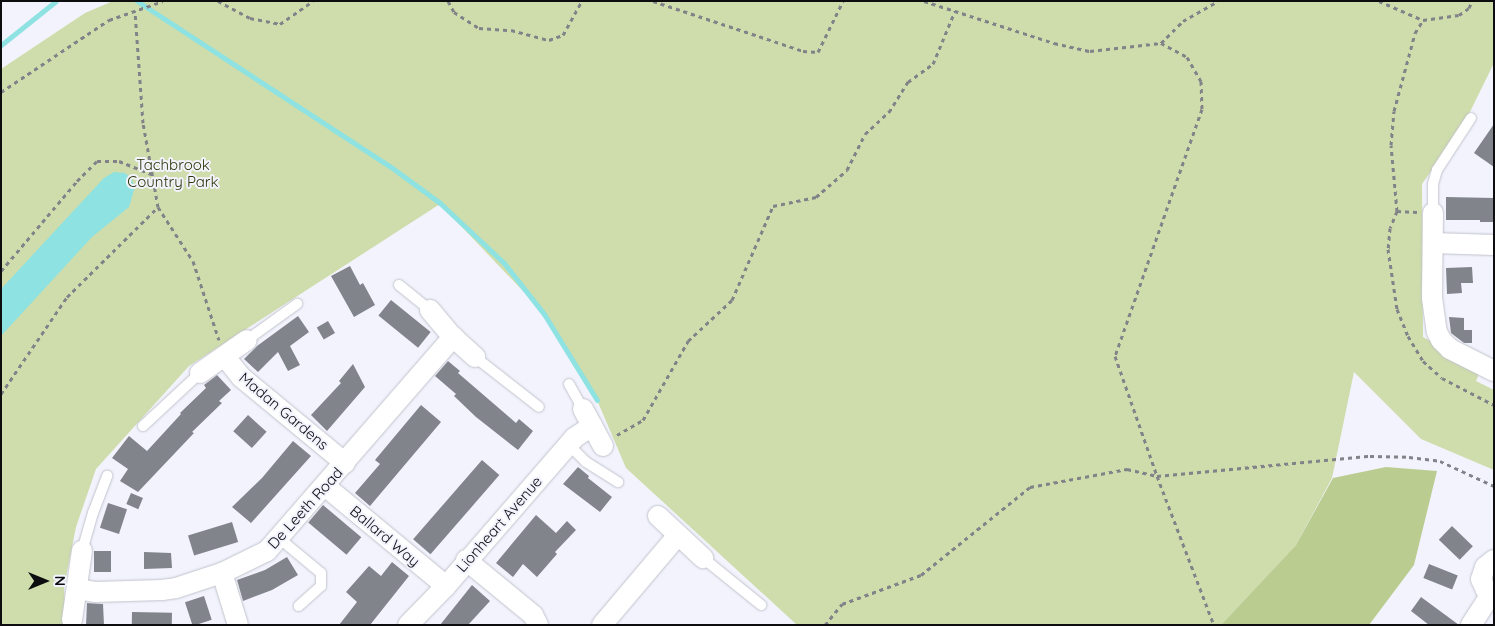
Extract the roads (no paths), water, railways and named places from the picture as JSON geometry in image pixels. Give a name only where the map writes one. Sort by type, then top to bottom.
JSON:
[{"type":"street","points":[[1433,213],[1432,298],[1437,332],[1441,340],[1450,349],[1494,371]]},
{"type":"street","points":[[1432,243],[1494,244]]},
{"type":"street","points":[[430,310],[453,337],[475,357]]},
{"type":"street","name":"De Leeth Road","points":[[77,589],[95,592],[162,590],[222,573],[267,551],[280,539],[453,337]]},
{"type":"street","points":[[200,373],[247,340]]},
{"type":"street","name":"Madan Gardens","points":[[225,357],[241,377],[345,463]]},
{"type":"street","points":[[588,418],[610,440]]},
{"type":"street","name":"Lionheart Avenue","points":[[408,625],[446,586],[466,560],[569,445],[588,418]]},
{"type":"street","name":"Ballard Way","points":[[325,486],[446,586]]},
{"type":"street","points":[[658,516],[703,558]]},
{"type":"street","points":[[602,625],[678,535]]},
{"type":"street","points":[[72,622],[82,551]]},
{"type":"street","points":[[466,560],[533,615],[538,625]]},
{"type":"street","points":[[1471,625],[1493,594],[1486,590],[1481,579],[1485,566],[1494,560]]},
{"type":"street","points":[[222,573],[238,625]]},
{"type":"lane","points":[[1433,213],[1433,184],[1437,170],[1471,118]]},
{"type":"lane","points":[[399,285],[430,310]]},
{"type":"lane","points":[[247,340],[298,304]]},
{"type":"lane","points":[[475,357],[538,408]]},
{"type":"lane","points":[[143,426],[200,373]]},
{"type":"lane","points":[[570,384],[588,418]]},
{"type":"lane","points":[[569,445],[586,462],[618,482]]},
{"type":"lane","points":[[82,551],[92,513],[107,476]]},
{"type":"lane","points":[[280,539],[320,573],[321,586],[299,606]]},
{"type":"lane","points":[[703,558],[761,605]]},
{"type":"water","points":[[114,172],[125,173],[131,178],[135,187],[129,207],[92,237],[1,336],[1,289],[104,178]]},
{"type":"waterway","points":[[1,45],[56,1]]},
{"type":"waterway","points":[[137,1],[391,167],[440,203],[504,263],[544,314],[597,400]]},
{"type":"park label","name":"Tachbrook Country Park","points":[[173,172]]}]
